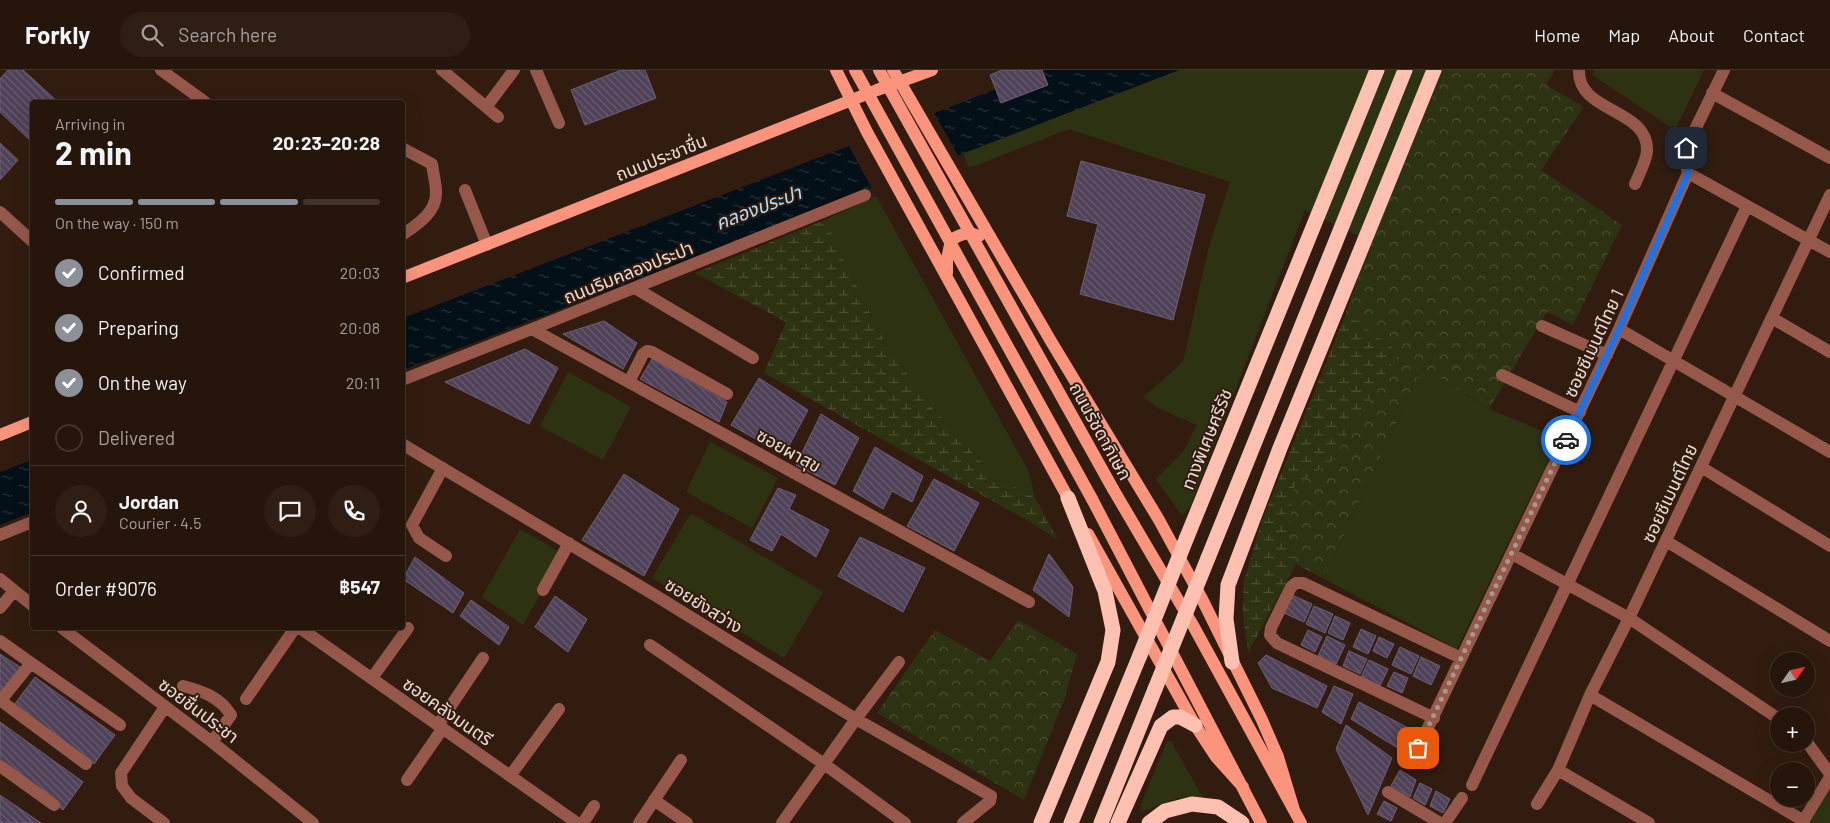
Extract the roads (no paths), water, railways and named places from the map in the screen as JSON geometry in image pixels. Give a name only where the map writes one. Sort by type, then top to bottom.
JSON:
[{"type":"highway","name":"ทางพิเศษศรีรัช","points":[[1071,823],[1377,70]]},
{"type":"highway","points":[[1101,823],[1405,70]]},
{"type":"highway","points":[[1232,662],[1226,619],[1228,585],[1280,448],[1434,70]]},
{"type":"highway","points":[[1042,820],[1108,662],[1113,630],[1106,591],[1068,498]]},
{"type":"highway","points":[[1118,823],[1161,726],[1173,717],[1180,718],[1195,726]]},
{"type":"highway","points":[[1149,823],[1165,811],[1192,804],[1218,807],[1242,823]]},
{"type":"main road","points":[[836,70],[867,132],[1195,726],[1216,757],[1243,787]]},
{"type":"main road","points":[[855,70],[1092,499],[1262,823]]},
{"type":"main road","name":"ถนนรัชดาภิเษก","points":[[878,70],[1113,489],[1194,626],[1301,823]]},
{"type":"main road","name":"ถนนรัชดาภิเษก","points":[[893,70],[992,242],[1159,520],[1201,597],[1262,720],[1278,757],[1294,810]]},
{"type":"main road","name":"ถนนประชาชื่น","points":[[405,277],[932,70]]},
{"type":"main road","points":[[947,276],[946,259],[951,240],[961,234],[971,233],[992,242]]},
{"type":"main road","points":[[0,435],[30,423]]},
{"type":"street","points":[[161,70],[202,100]]},
{"type":"street","points":[[442,70],[498,117]]},
{"type":"street","points":[[487,106],[514,70]]},
{"type":"street","points":[[536,70],[559,123]]},
{"type":"street","points":[[1579,70],[1581,86],[1594,99],[1634,124],[1643,132],[1647,153],[1635,184]]},
{"type":"street","name":"ซอยซีเมนต์ไทย 1","points":[[1412,761],[1619,329],[1688,173],[1685,160],[1686,148],[1724,70]]},
{"type":"street","points":[[1712,93],[1830,158]]},
{"type":"street","points":[[405,150],[432,164],[436,194],[428,214],[419,224],[405,233]]},
{"type":"street","points":[[1688,173],[1830,252]]},
{"type":"street","points":[[465,190],[487,244]]},
{"type":"street","name":"ถนนริมคลองประปา","points":[[405,379],[865,195]]},
{"type":"street","name":"ซอยซีเมนต์ไทย","points":[[1537,804],[1558,770],[1590,696],[1666,541],[1830,195]]},
{"type":"street","points":[[1472,785],[1748,206]]},
{"type":"street","points":[[0,212],[30,239]]},
{"type":"street","points":[[635,288],[753,358]]},
{"type":"street","points":[[1772,318],[1830,352]]},
{"type":"street","points":[[1542,326],[1607,355]]},
{"type":"street","name":"ซอยผาสุข","points":[[532,329],[1029,602]]},
{"type":"street","points":[[1619,329],[1830,452]]},
{"type":"street","points":[[629,382],[643,354],[647,351],[727,394]]},
{"type":"street","points":[[1502,375],[1580,412]]},
{"type":"street","name":"ซอยยังสว่าง","points":[[405,446],[569,543],[856,719],[989,794],[991,796],[990,801],[963,823]]},
{"type":"street","points":[[1701,467],[1830,546]]},
{"type":"street","points":[[443,468],[412,525],[419,538],[446,556]]},
{"type":"street","points":[[0,535],[30,523]]},
{"type":"street","points":[[1666,541],[1830,641]]},
{"type":"street","points":[[544,590],[569,543]]},
{"type":"street","points":[[1512,554],[1629,618],[1770,712]]},
{"type":"street","points":[[0,579],[30,603]]},
{"type":"street","points":[[1434,718],[1277,644],[1270,635],[1271,628],[1291,587],[1296,582],[1303,583],[1461,658]]},
{"type":"street","points":[[0,608],[14,591]]},
{"type":"street","points":[[372,678],[408,628]]},
{"type":"street","name":"ซอยชื่นประชา","points":[[65,630],[212,742],[311,822]]},
{"type":"street","points":[[246,699],[295,630]]},
{"type":"street","name":"ซอยคลังมนตรี","points":[[303,630],[576,823]]},
{"type":"street","points":[[0,641],[120,725]]},
{"type":"street","points":[[650,645],[824,764],[905,823]]},
{"type":"street","points":[[407,780],[483,658]]},
{"type":"street","points":[[782,823],[899,662]]},
{"type":"street","points":[[31,663],[0,700],[86,764]]},
{"type":"street","points":[[183,686],[208,693],[226,707],[231,715],[212,742]]},
{"type":"street","points":[[1590,696],[1803,822],[1830,775],[1814,752]]},
{"type":"street","points":[[164,823],[131,798],[122,786],[121,773],[165,707]]},
{"type":"street","points":[[510,776],[559,709]]},
{"type":"street","points":[[639,823],[680,760]]},
{"type":"street","points":[[0,766],[54,805]]},
{"type":"street","points":[[1558,770],[1649,823]]},
{"type":"street","points":[[1388,792],[1440,823]]},
{"type":"street","points":[[1445,823],[1462,798]]},
{"type":"street","points":[[654,800],[687,823]]},
{"type":"street","points":[[583,823],[594,806]]},
{"type":"water","name":"คลองประปา","points":[[1046,70],[1179,70],[405,369],[405,317]]},
{"type":"water","points":[[30,461],[30,513],[0,525],[0,472]]}]
